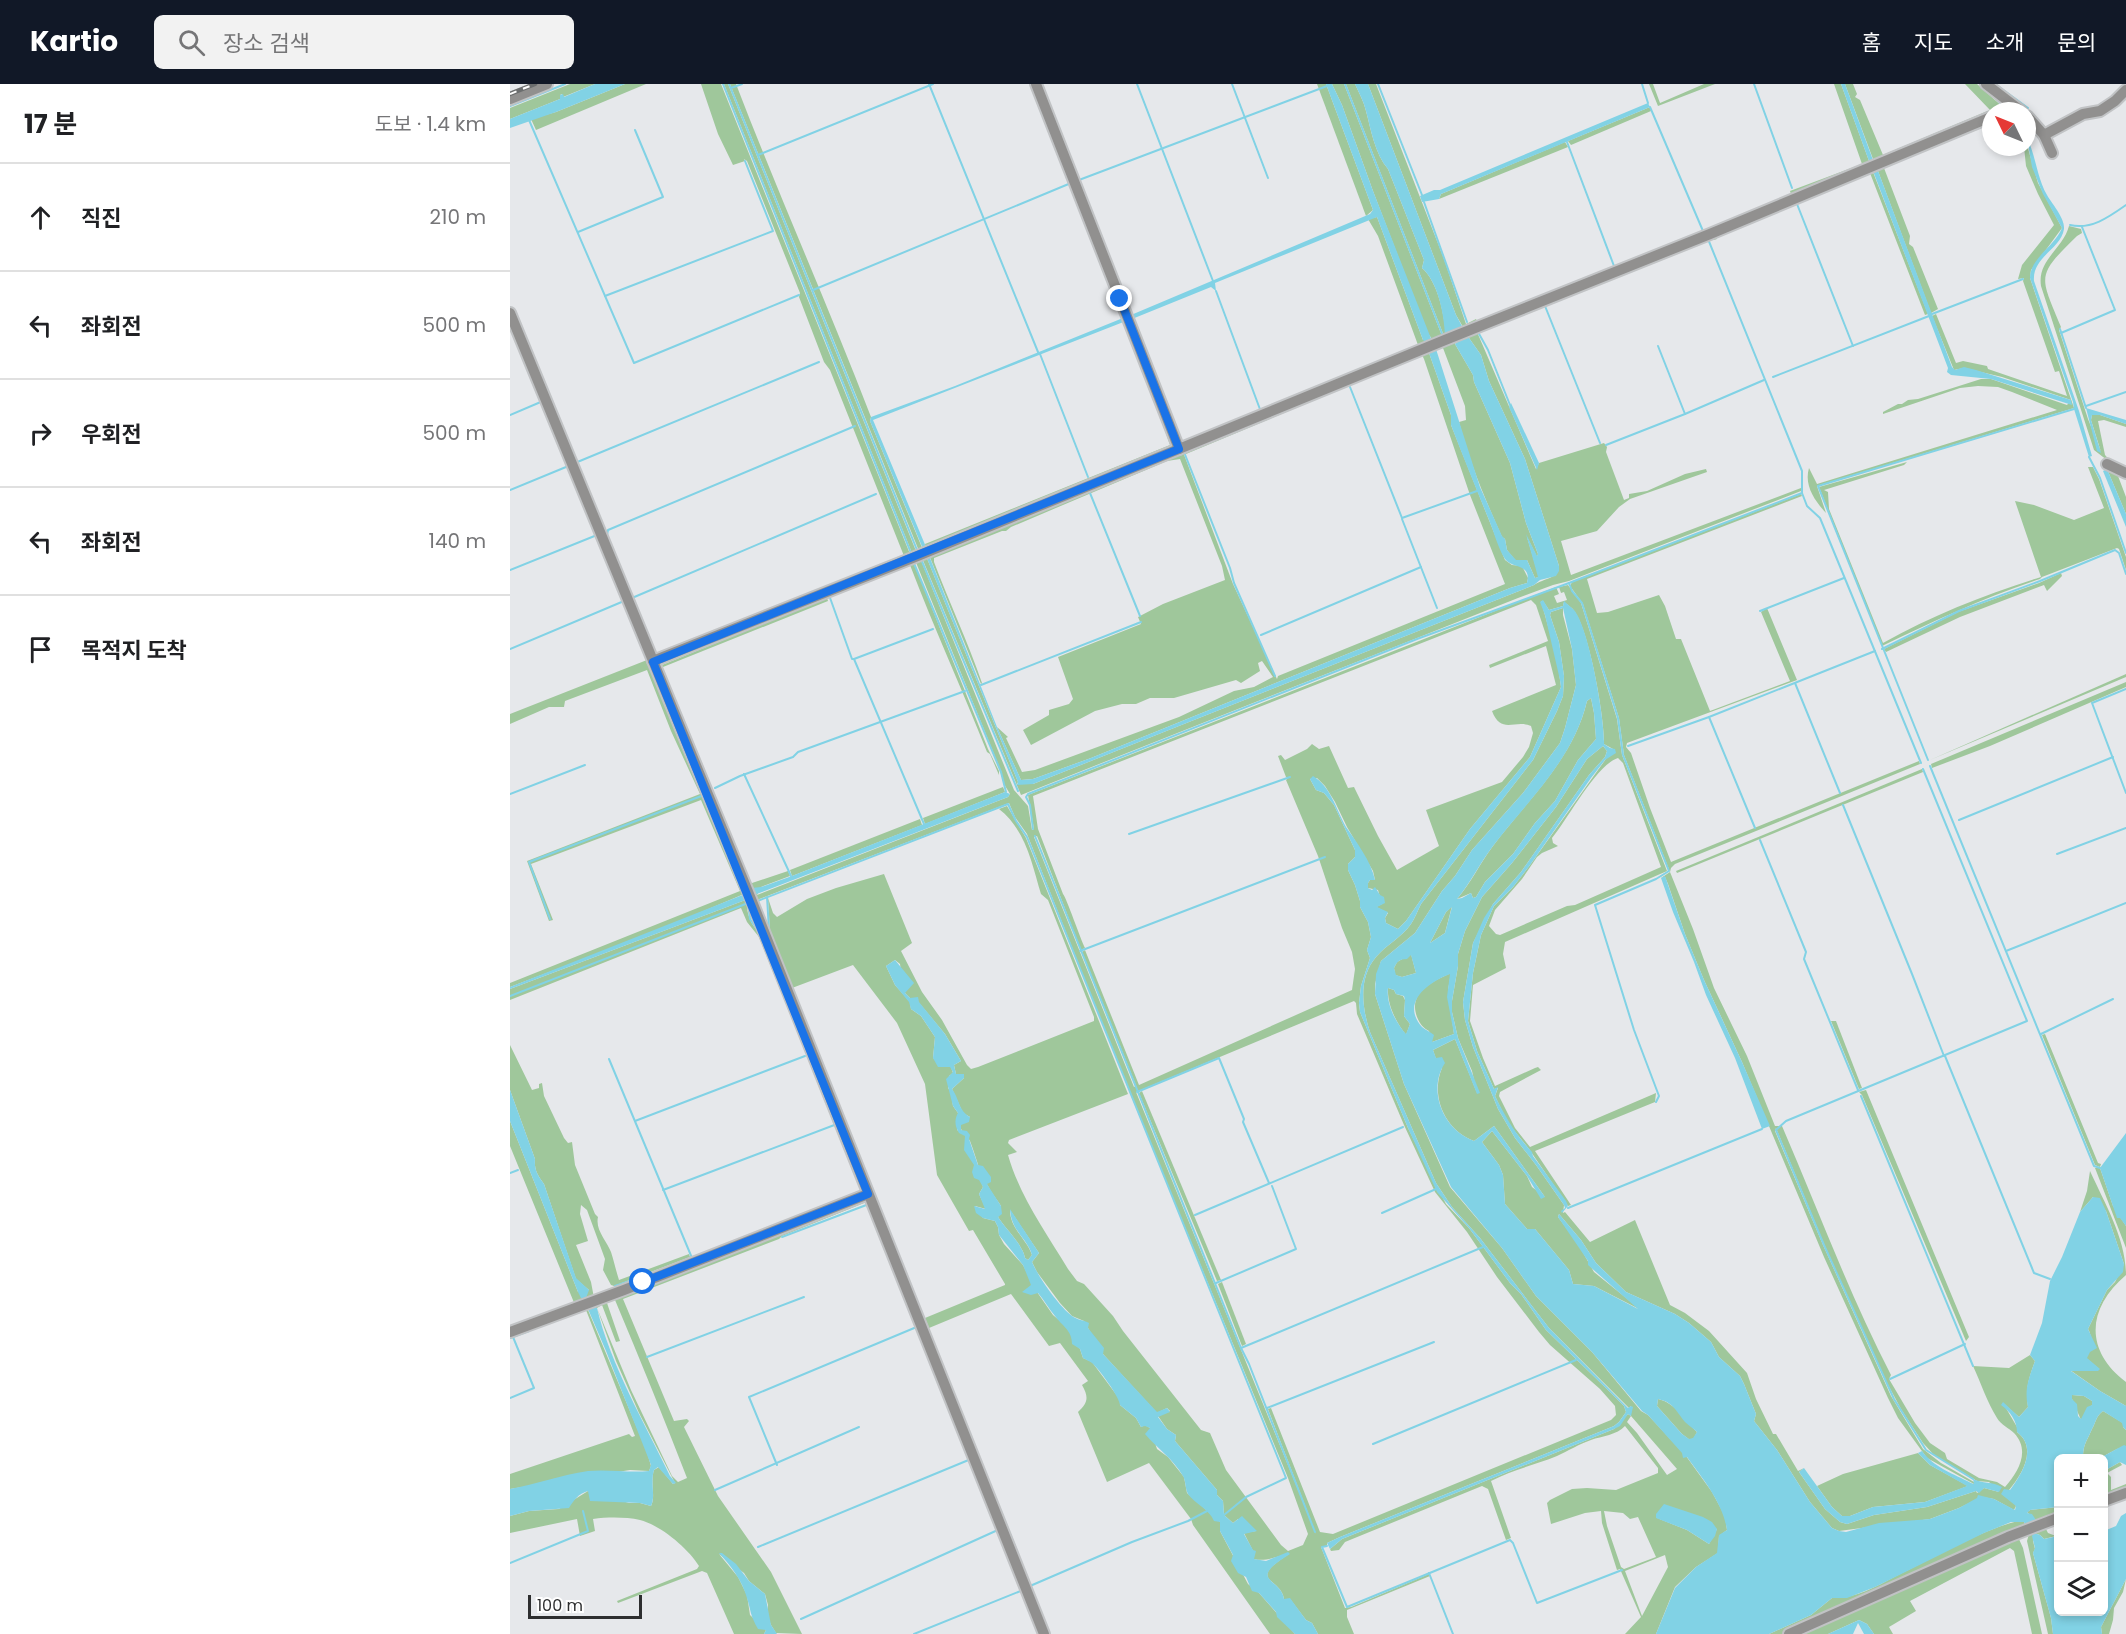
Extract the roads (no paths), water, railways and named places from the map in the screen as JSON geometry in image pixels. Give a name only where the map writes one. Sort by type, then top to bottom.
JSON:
[{"type":"street","points":[[510,99],[526,88],[547,84]]},
{"type":"street","points":[[1036,84],[1179,449]]},
{"type":"street","points":[[1986,84],[2007,102]]},
{"type":"street","points":[[2044,135],[2083,114],[2100,111],[2126,90]]},
{"type":"street","points":[[653,662],[1456,335],[1699,239],[1982,121]]},
{"type":"street","points":[[2036,128],[2044,135],[2052,153]]},
{"type":"street","points":[[510,312],[1044,1634]]},
{"type":"street","points":[[2107,464],[2126,473]]},
{"type":"street","points":[[510,1332],[868,1194]]},
{"type":"street","points":[[2108,1500],[2126,1492]]},
{"type":"street","points":[[1789,1634],[2008,1537],[2054,1520]]},
{"type":"water","points":[[595,84],[625,84],[510,128],[510,119],[560,99],[560,95],[563,94],[564,97]]},
{"type":"water","points":[[1326,84],[1332,84],[1342,105],[1432,341],[1427,343],[1423,340],[1377,217],[1215,283],[1216,291],[1211,287],[1132,319],[1131,315],[1370,214],[1373,210]]},
{"type":"water","points":[[1355,84],[1368,84],[1456,315],[1463,328],[1445,335],[1442,308],[1436,290],[1428,274],[1422,268],[1424,260],[1388,169],[1377,149],[1364,104]]},
{"type":"water","points":[[1841,84],[1845,84],[1873,160],[1869,161]]},
{"type":"water","points":[[1648,103],[1650,107],[1441,194],[1439,199],[1422,202],[1420,196],[1440,190]]},
{"type":"water","points":[[2030,156],[2034,156],[2047,195],[2064,225],[2062,236],[2037,266],[2034,281],[2079,411],[2092,456],[2089,457],[2073,402],[2030,278],[2034,264],[2062,228],[2043,194]]},
{"type":"water","points":[[1873,171],[1878,171],[1952,367],[1955,370],[1964,367],[1976,370],[2071,400],[2072,405],[1991,379],[1951,375],[1947,372],[1948,368]]},
{"type":"water","points":[[1123,318],[1126,321],[873,420],[926,547],[923,549],[870,421],[871,417],[955,386]]},
{"type":"water","points":[[1464,337],[1469,338],[1481,355],[1489,381],[1525,459],[1559,566],[1556,576],[1540,580],[1534,585],[1033,784],[1017,785],[1018,782],[926,556],[929,555],[997,727],[1021,780],[1033,779],[1091,758],[1527,583],[1527,572],[1508,562],[1500,550],[1451,425],[1451,415],[1429,353],[1436,349],[1480,487],[1505,539],[1507,550],[1516,560],[1527,560],[1535,578],[1538,577],[1526,534],[1537,556],[1538,554],[1526,523],[1510,463],[1473,375],[1455,344]]},
{"type":"water","points":[[1511,403],[1539,463],[1537,470],[1509,407]]},
{"type":"water","points":[[2086,408],[2126,420],[2126,424],[2100,415],[2092,415],[2091,420],[2101,453],[2097,451]]},
{"type":"water","points":[[2107,469],[2126,514],[2126,527],[2103,471]]},
{"type":"water","points":[[1543,600],[1549,610],[1563,606],[1564,601],[1574,610],[1580,620],[1595,674],[1604,744],[1615,749],[1616,753],[1605,760],[1530,865],[1494,906],[1481,935],[1473,973],[1468,1021],[1477,1051],[1494,1089],[1498,1087],[1495,1096],[1503,1112],[1566,1201],[1568,1206],[1562,1213],[1564,1205],[1515,1138],[1498,1109],[1473,1047],[1465,1020],[1463,1002],[1473,943],[1484,918],[1521,872],[1589,775],[1605,757],[1607,751],[1603,746],[1587,759],[1556,807],[1482,897],[1465,931],[1458,954],[1452,1012],[1458,1038],[1480,1093],[1477,1094],[1455,1039],[1433,1050],[1436,1058],[1442,1057],[1445,1063],[1440,1074],[1438,1097],[1446,1119],[1463,1136],[1474,1141],[1494,1126],[1545,1197],[1541,1199],[1527,1176],[1492,1131],[1482,1142],[1499,1165],[1503,1175],[1505,1204],[1527,1229],[1535,1229],[1569,1270],[1573,1284],[1594,1286],[1638,1309],[1588,1265],[1588,1261],[1558,1217],[1559,1214],[1581,1240],[1596,1263],[1626,1292],[1675,1314],[1711,1342],[1719,1357],[1740,1376],[1756,1414],[1754,1421],[1777,1450],[1810,1502],[1832,1528],[1846,1532],[1879,1523],[1930,1519],[1959,1508],[1977,1498],[1978,1495],[1994,1499],[2015,1510],[2016,1506],[2001,1494],[2004,1489],[2010,1490],[2019,1476],[2027,1453],[2023,1438],[2017,1432],[2016,1424],[2001,1405],[2003,1402],[2019,1417],[2028,1407],[2027,1389],[2035,1361],[2030,1355],[2042,1323],[2050,1281],[2080,1212],[2093,1197],[2100,1198],[2124,1264],[2123,1272],[2107,1290],[2088,1329],[2097,1348],[2090,1352],[2087,1358],[2100,1369],[2098,1371],[2071,1371],[2126,1406],[2126,1430],[2122,1423],[2103,1411],[2097,1417],[2083,1454],[2054,1454],[2054,1507],[2030,1510],[2027,1513],[2032,1514],[2038,1523],[2026,1527],[2024,1522],[2011,1522],[1984,1533],[1875,1587],[1847,1598],[1832,1598],[1811,1615],[1769,1634],[1656,1634],[1675,1588],[1696,1567],[1717,1553],[1719,1535],[1727,1530],[1721,1510],[1712,1492],[1687,1457],[1683,1458],[1682,1453],[1642,1411],[1592,1352],[1536,1296],[1502,1248],[1451,1187],[1404,1084],[1375,994],[1376,974],[1381,961],[1415,933],[1472,850],[1523,793],[1560,743],[1576,685],[1572,649],[1563,608],[1551,612],[1550,615],[1559,642],[1564,676],[1563,696],[1533,760],[1421,904],[1407,929],[1370,965],[1363,993],[1370,1032],[1436,1183],[1452,1207],[1480,1238],[1549,1328],[1628,1408],[1633,1407],[1631,1416],[1628,1414],[1620,1426],[1614,1429],[1342,1539],[1330,1549],[1327,1543],[1614,1426],[1626,1412],[1624,1406],[1546,1330],[1469,1228],[1437,1192],[1360,1012],[1361,986],[1370,958],[1367,950],[1371,937],[1368,922],[1360,907],[1355,885],[1348,870],[1348,864],[1355,857],[1355,850],[1334,805],[1324,793],[1316,790],[1310,779],[1313,776],[1329,792],[1346,827],[1370,866],[1375,880],[1370,880],[1368,888],[1372,890],[1375,887],[1384,897],[1385,903],[1377,907],[1388,912],[1385,918],[1386,923],[1398,929],[1406,921],[1470,829],[1530,757],[1561,687],[1540,602]],"holes":[[[1591,698],[1596,739],[1578,760],[1555,801],[1535,823],[1513,854],[1485,882],[1476,897],[1473,898],[1471,893],[1457,899],[1493,846],[1561,760],[1580,722],[1587,701]],[[1452,907],[1445,933],[1430,943],[1446,912]],[[1411,955],[1416,973],[1402,977],[1396,975],[1395,966],[1399,961]],[[1450,974],[1447,997],[1454,1034],[1432,1042],[1434,1035],[1422,1027],[1416,1018],[1414,1009],[1420,994]],[[1388,988],[1404,996],[1404,1016],[1410,1024],[1406,1034],[1395,1019]],[[2072,1395],[2084,1396],[2092,1401],[2092,1405],[2087,1407],[2081,1419],[2078,1416],[2077,1404],[2072,1399]],[[1658,1399],[1671,1405],[1697,1432],[1693,1438],[1689,1439],[1682,1434],[1657,1406]]]},
{"type":"water","points":[[1005,792],[1010,794],[1008,797],[754,895],[752,888],[792,876]]},
{"type":"water","points":[[1665,876],[1704,980],[1770,1126],[1762,1129],[1735,1058],[1706,995],[1673,912],[1661,878]]},
{"type":"water","points":[[745,894],[748,899],[510,989],[510,987]]},
{"type":"water","points":[[895,960],[914,983],[905,993],[910,998],[918,997],[919,1002],[945,1034],[961,1061],[954,1065],[956,1074],[964,1074],[964,1078],[952,1089],[961,1108],[970,1117],[969,1122],[961,1125],[961,1130],[967,1131],[970,1135],[969,1139],[978,1165],[983,1166],[991,1177],[991,1182],[987,1184],[1001,1206],[1002,1214],[998,1217],[1028,1260],[1032,1255],[1030,1249],[1013,1223],[1010,1209],[1039,1253],[1032,1262],[1055,1298],[1072,1316],[1089,1323],[1088,1328],[1104,1348],[1103,1354],[1157,1412],[1167,1408],[1170,1412],[1158,1417],[1167,1429],[1176,1435],[1175,1441],[1217,1490],[1217,1495],[1223,1501],[1224,1515],[1233,1523],[1242,1516],[1257,1531],[1244,1534],[1253,1550],[1256,1551],[1254,1559],[1266,1561],[1288,1552],[1290,1554],[1270,1570],[1269,1579],[1282,1592],[1284,1599],[1290,1598],[1306,1620],[1312,1623],[1318,1634],[1295,1634],[1277,1617],[1276,1612],[1259,1593],[1252,1591],[1246,1577],[1238,1573],[1231,1561],[1233,1555],[1220,1531],[1220,1522],[1214,1521],[1209,1513],[1188,1494],[1184,1478],[1179,1470],[1145,1434],[1150,1428],[1141,1427],[1136,1418],[1120,1405],[1104,1377],[1092,1363],[1083,1358],[1080,1349],[1072,1344],[1068,1332],[1038,1293],[1031,1295],[1022,1292],[1031,1285],[1023,1265],[999,1235],[995,1221],[983,1218],[976,1213],[974,1206],[985,1209],[979,1194],[983,1187],[979,1180],[974,1178],[972,1172],[974,1165],[964,1150],[965,1136],[959,1133],[956,1126],[958,1113],[953,1106],[946,1079],[953,1072],[950,1067],[938,1067],[933,1058],[935,1037],[921,1016],[911,1009],[909,1002],[895,985],[886,966]]},
{"type":"water","points":[[510,1090],[535,1159],[537,1173],[544,1184],[576,1278],[589,1290],[586,1298],[581,1298],[578,1292],[510,1121]]},
{"type":"water","points":[[2126,1133],[2126,1226],[2120,1218],[2117,1218],[2100,1168]]},
{"type":"water","points":[[592,1306],[597,1308],[610,1351],[629,1394],[670,1476],[676,1483],[673,1484],[658,1467],[654,1470],[653,1475],[651,1506],[640,1503],[590,1501],[588,1491],[577,1498],[569,1508],[529,1511],[510,1516],[510,1489],[588,1471],[649,1471],[651,1465],[588,1309]]},
{"type":"water","points":[[2126,1446],[2126,1465],[2120,1462],[2108,1469],[2107,1454]]},
{"type":"water","points":[[1922,1451],[1938,1466],[1971,1483],[1974,1484],[1973,1479],[2002,1487],[1999,1492],[1984,1488],[1979,1493],[1976,1491],[1927,1507],[1874,1515],[1847,1524],[1840,1522],[1825,1509],[1799,1472],[1804,1468],[1832,1507],[1842,1516],[1850,1516],[1873,1507],[1925,1502],[1967,1486],[1930,1465],[1918,1453]]},
{"type":"water","points":[[1664,1504],[1712,1522],[1717,1529],[1709,1544],[1687,1530],[1656,1518],[1656,1514]]},
{"type":"water","points":[[2126,1513],[2126,1579],[2108,1614],[2108,1529],[2116,1526],[2121,1516]]},
{"type":"water","points":[[2034,1533],[2044,1539],[2054,1537],[2054,1616],[2107,1616],[2101,1627],[2102,1634],[2053,1634],[2051,1618],[2033,1553],[2035,1548],[2032,1536]]},
{"type":"water","points":[[719,1553],[736,1564],[749,1581],[765,1594],[771,1625],[777,1634],[764,1634],[766,1630],[758,1629],[742,1585],[732,1568]]},
{"type":"water","points":[[1859,1620],[1867,1624],[1874,1634],[1864,1634],[1858,1623],[1853,1634],[1828,1634]]},
{"type":"waterway","points":[[510,106],[565,84]]},
{"type":"waterway","points":[[723,84],[911,553]]},
{"type":"waterway","points":[[729,84],[917,550]]},
{"type":"waterway","points":[[731,88],[742,84]]},
{"type":"waterway","points":[[929,84],[1038,352]]},
{"type":"waterway","points":[[758,155],[933,84]]},
{"type":"waterway","points":[[1137,84],[1213,281]]},
{"type":"waterway","points":[[1232,84],[1268,178]]},
{"type":"waterway","points":[[1345,84],[1443,336]]},
{"type":"waterway","points":[[1378,84],[1422,195]]},
{"type":"waterway","points":[[1642,84],[1648,103]]},
{"type":"waterway","points":[[1754,84],[1792,188]]},
{"type":"waterway","points":[[1995,84],[2020,102]]},
{"type":"waterway","points":[[1079,180],[1327,86]]},
{"type":"waterway","points":[[1992,95],[2000,102]]},
{"type":"waterway","points":[[1650,107],[1703,231]]},
{"type":"waterway","points":[[529,120],[634,363],[799,295]]},
{"type":"waterway","points":[[578,232],[663,197],[635,130]]},
{"type":"waterway","points":[[1567,142],[1614,266]]},
{"type":"waterway","points":[[605,296],[773,231],[745,161]]},
{"type":"waterway","points":[[813,290],[1071,183]]},
{"type":"waterway","points":[[1424,202],[1467,322]]},
{"type":"waterway","points":[[1797,204],[1853,346]]},
{"type":"waterway","points":[[2070,225],[2092,224],[2126,205]]},
{"type":"waterway","points":[[2061,333],[2115,310],[2082,227]]},
{"type":"waterway","points":[[1708,239],[1802,471],[1802,493]]},
{"type":"waterway","points":[[1932,314],[2023,279]]},
{"type":"waterway","points":[[1216,291],[1261,412]]},
{"type":"waterway","points":[[1545,306],[1600,443]]},
{"type":"waterway","points":[[1773,377],[1929,316]]},
{"type":"waterway","points":[[2060,329],[2086,408]]},
{"type":"waterway","points":[[1478,332],[1488,350],[1510,405]]},
{"type":"waterway","points":[[1658,346],[1685,414]]},
{"type":"waterway","points":[[1040,354],[1088,477]]},
{"type":"waterway","points":[[575,463],[819,362]]},
{"type":"waterway","points":[[1606,445],[1764,380]]},
{"type":"waterway","points":[[1350,387],[1402,518],[1477,491]]},
{"type":"waterway","points":[[2086,406],[2126,392]]},
{"type":"waterway","points":[[510,415],[543,401]]},
{"type":"waterway","points":[[1928,760],[1818,486],[2074,409]]},
{"type":"waterway","points":[[604,536],[607,535],[608,530],[855,426]]},
{"type":"waterway","points":[[1184,452],[1234,583],[1275,676]]},
{"type":"waterway","points":[[2089,457],[2100,478],[2126,553]]},
{"type":"waterway","points":[[510,490],[566,467]]},
{"type":"waterway","points":[[1090,493],[1140,616]]},
{"type":"waterway","points":[[1569,583],[1802,493],[1807,506],[1820,518],[1921,763]]},
{"type":"waterway","points":[[632,598],[876,494]]},
{"type":"waterway","points":[[1402,519],[1437,608]]},
{"type":"waterway","points":[[510,570],[597,535]]},
{"type":"waterway","points":[[1882,649],[1959,611],[2115,550],[2119,553],[2126,574]]},
{"type":"waterway","points":[[921,559],[1018,791]]},
{"type":"waterway","points":[[913,561],[1001,772],[1006,792]]},
{"type":"waterway","points":[[1261,635],[1421,567]]},
{"type":"waterway","points":[[1760,611],[1844,578]]},
{"type":"waterway","points":[[1033,829],[1030,805],[1026,797],[1028,794],[1417,639],[1569,583],[1572,591],[1582,603],[1618,718],[1623,755],[1669,871],[1656,879],[1595,905],[1634,1030],[1659,1096],[1656,1102]]},
{"type":"waterway","points":[[829,595],[852,659],[854,659],[924,824]]},
{"type":"waterway","points":[[510,649],[624,601]]},
{"type":"waterway","points":[[981,685],[1141,622]]},
{"type":"waterway","points":[[854,659],[933,629]]},
{"type":"waterway","points":[[660,664],[694,650]]},
{"type":"waterway","points":[[1628,746],[1709,717],[1875,651]]},
{"type":"waterway","points":[[1795,683],[1840,793]]},
{"type":"waterway","points":[[2126,689],[2092,703],[2126,793]]},
{"type":"waterway","points":[[715,788],[740,776],[793,757],[798,752],[965,691]]},
{"type":"waterway","points":[[1709,717],[1755,828]]},
{"type":"waterway","points":[[1959,820],[2113,757]]},
{"type":"waterway","points":[[510,794],[585,765]]},
{"type":"waterway","points":[[1930,766],[2094,1166],[2100,1168]]},
{"type":"waterway","points":[[1923,769],[2027,1021],[1786,1121],[1776,1130],[1824,1245],[1894,1399],[1926,1450],[1973,1479]]},
{"type":"waterway","points":[[744,774],[791,876]]},
{"type":"waterway","points":[[1129,834],[1290,777]]},
{"type":"waterway","points":[[550,919],[529,862],[704,795]]},
{"type":"waterway","points":[[755,902],[1008,804],[1027,837],[1286,1478],[1246,1497],[1224,1515]]},
{"type":"waterway","points":[[1843,805],[1944,1056]]},
{"type":"waterway","points":[[2057,854],[2126,828]]},
{"type":"waterway","points":[[1035,836],[1315,1532]]},
{"type":"waterway","points":[[1760,840],[1806,952],[1804,959],[1858,1090]]},
{"type":"waterway","points":[[1080,951],[1325,857]]},
{"type":"waterway","points":[[767,897],[769,930]]},
{"type":"waterway","points":[[510,996],[748,903],[750,919],[759,932]]},
{"type":"waterway","points":[[2006,951],[2126,903]]},
{"type":"waterway","points":[[2041,1034],[2113,999]]},
{"type":"waterway","points":[[635,1121],[805,1056]]},
{"type":"waterway","points":[[1945,1056],[2034,1273],[2050,1279]]},
{"type":"waterway","points":[[1137,1092],[1219,1058],[1269,1183]]},
{"type":"waterway","points":[[609,1059],[692,1258]]},
{"type":"waterway","points":[[1861,1096],[1973,1366]]},
{"type":"waterway","points":[[663,1190],[837,1124]]},
{"type":"waterway","points":[[1195,1215],[1403,1127]]},
{"type":"waterway","points":[[1568,1208],[1762,1129]]},
{"type":"waterway","points":[[510,1173],[518,1170]]},
{"type":"waterway","points":[[1216,1283],[1296,1249],[1272,1186]]},
{"type":"waterway","points":[[1382,1213],[1436,1189]]},
{"type":"waterway","points":[[782,1237],[869,1204]]},
{"type":"waterway","points":[[1241,1348],[1483,1247]]},
{"type":"waterway","points":[[615,1286],[662,1270]]},
{"type":"waterway","points":[[647,1357],[804,1297]]},
{"type":"waterway","points":[[777,1465],[749,1397],[919,1326]]},
{"type":"waterway","points":[[510,1338],[529,1331]]},
{"type":"waterway","points":[[510,1398],[534,1388],[513,1337]]},
{"type":"waterway","points":[[1267,1408],[1434,1342]]},
{"type":"waterway","points":[[1890,1379],[1965,1344]]},
{"type":"waterway","points":[[1373,1444],[1576,1360]]},
{"type":"waterway","points":[[715,1490],[859,1427]]},
{"type":"waterway","points":[[758,1547],[971,1459]]},
{"type":"waterway","points":[[1000,1509],[1018,1554]]},
{"type":"waterway","points":[[510,1563],[588,1531],[583,1511]]},
{"type":"waterway","points":[[1030,1586],[1207,1511]]},
{"type":"waterway","points":[[801,1619],[1000,1529]]},
{"type":"waterway","points":[[1327,1546],[1322,1547],[1347,1607],[1510,1540],[1537,1603],[1622,1570]]},
{"type":"waterway","points":[[1429,1573],[1453,1634]]},
{"type":"waterway","points":[[914,1634],[1023,1590]]},
{"type":"railway","points":[[510,94],[535,84]]}]
